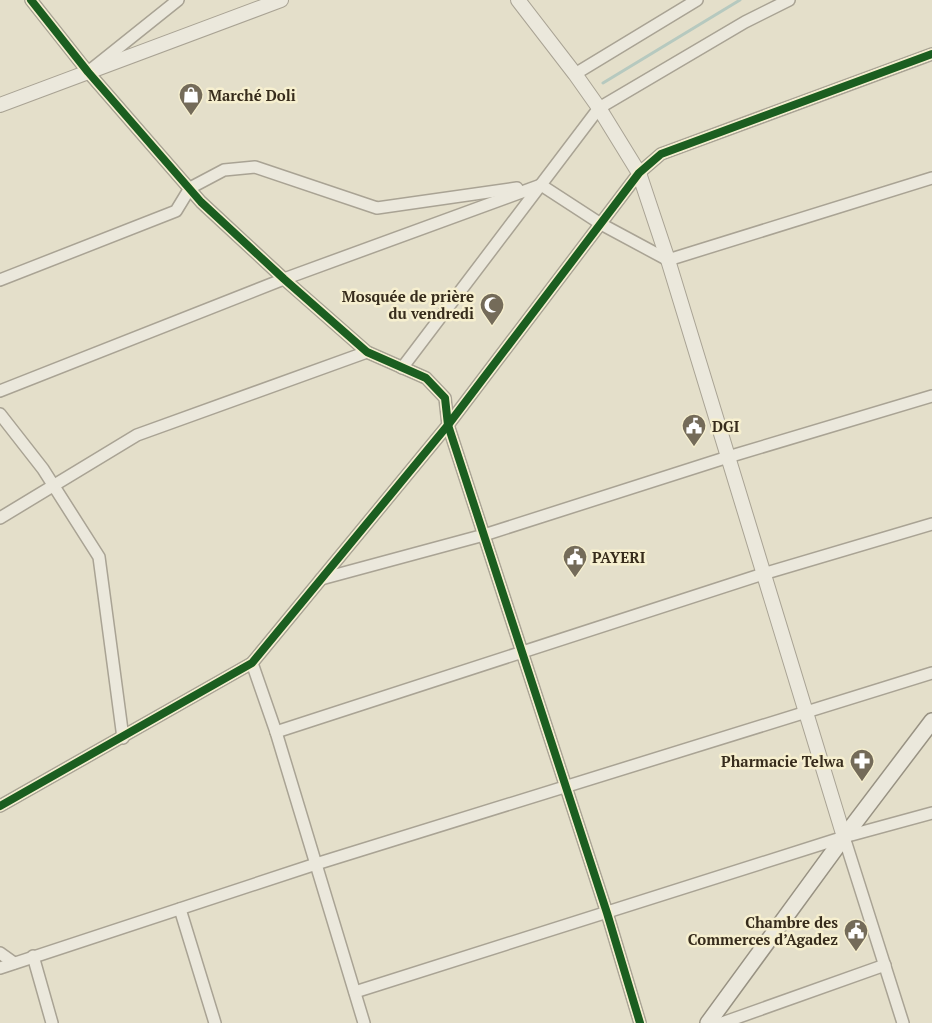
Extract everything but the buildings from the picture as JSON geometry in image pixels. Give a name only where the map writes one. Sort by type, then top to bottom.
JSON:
[{"type":"main road","points":[[708,1023],[844,836],[932,721]]},
{"type":"street","points":[[31,0],[88,72],[201,202],[367,352],[426,378],[445,398],[448,425],[607,913],[640,1023]]},
{"type":"street","points":[[88,72],[178,0]]},
{"type":"street","points":[[0,105],[281,0]]},
{"type":"street","points":[[518,0],[599,108],[639,173],[668,260],[805,712],[903,1023]]},
{"type":"street","points":[[575,74],[697,0]]},
{"type":"street","points":[[402,368],[599,108],[745,22],[789,0]]},
{"type":"street","points":[[0,806],[123,738],[252,663],[448,425],[639,173],[661,154],[932,54]]},
{"type":"street","points":[[0,280],[176,211],[190,188],[224,170],[255,167],[377,208],[541,185],[601,224],[668,260],[932,178]]},
{"type":"street","points":[[0,391],[284,279],[541,185]]},
{"type":"street","points":[[0,518],[137,435],[367,352]]},
{"type":"street","points":[[322,578],[484,535],[728,457],[932,396]]},
{"type":"street","points":[[0,414],[43,469],[99,557],[123,738]]},
{"type":"street","points":[[276,732],[763,574],[932,524]]},
{"type":"street","points":[[252,663],[276,732],[364,1023]]},
{"type":"street","points":[[0,968],[316,864],[932,673]]},
{"type":"street","points":[[355,992],[844,836],[932,813]]},
{"type":"street","points":[[180,909],[215,1023]]},
{"type":"street","points":[[0,953],[14,963]]},
{"type":"street","points":[[32,956],[52,1023]]},
{"type":"street","points":[[722,1023],[884,965]]},
{"type":"waterway","points":[[603,83],[740,0]]},
{"type":"cycle path","points":[[31,0],[88,72],[201,202],[367,352],[426,378],[445,398],[448,425],[607,913],[640,1023]]},
{"type":"cycle path","points":[[0,806],[252,663],[448,425],[639,173],[661,154],[932,54]]},
{"type":"place","name":"Marché Doli","points":[[191,116]]},
{"type":"place","name":"Mosquée de prière du vendredi","points":[[492,326]]},
{"type":"place","name":"DGI","points":[[694,447]]},
{"type":"place","name":"PAYERI","points":[[575,578]]},
{"type":"place","name":"Pharmacie Telwa","points":[[862,782]]},
{"type":"place","name":"Chambre des Commerces d’Agadez","points":[[856,952]]}]
